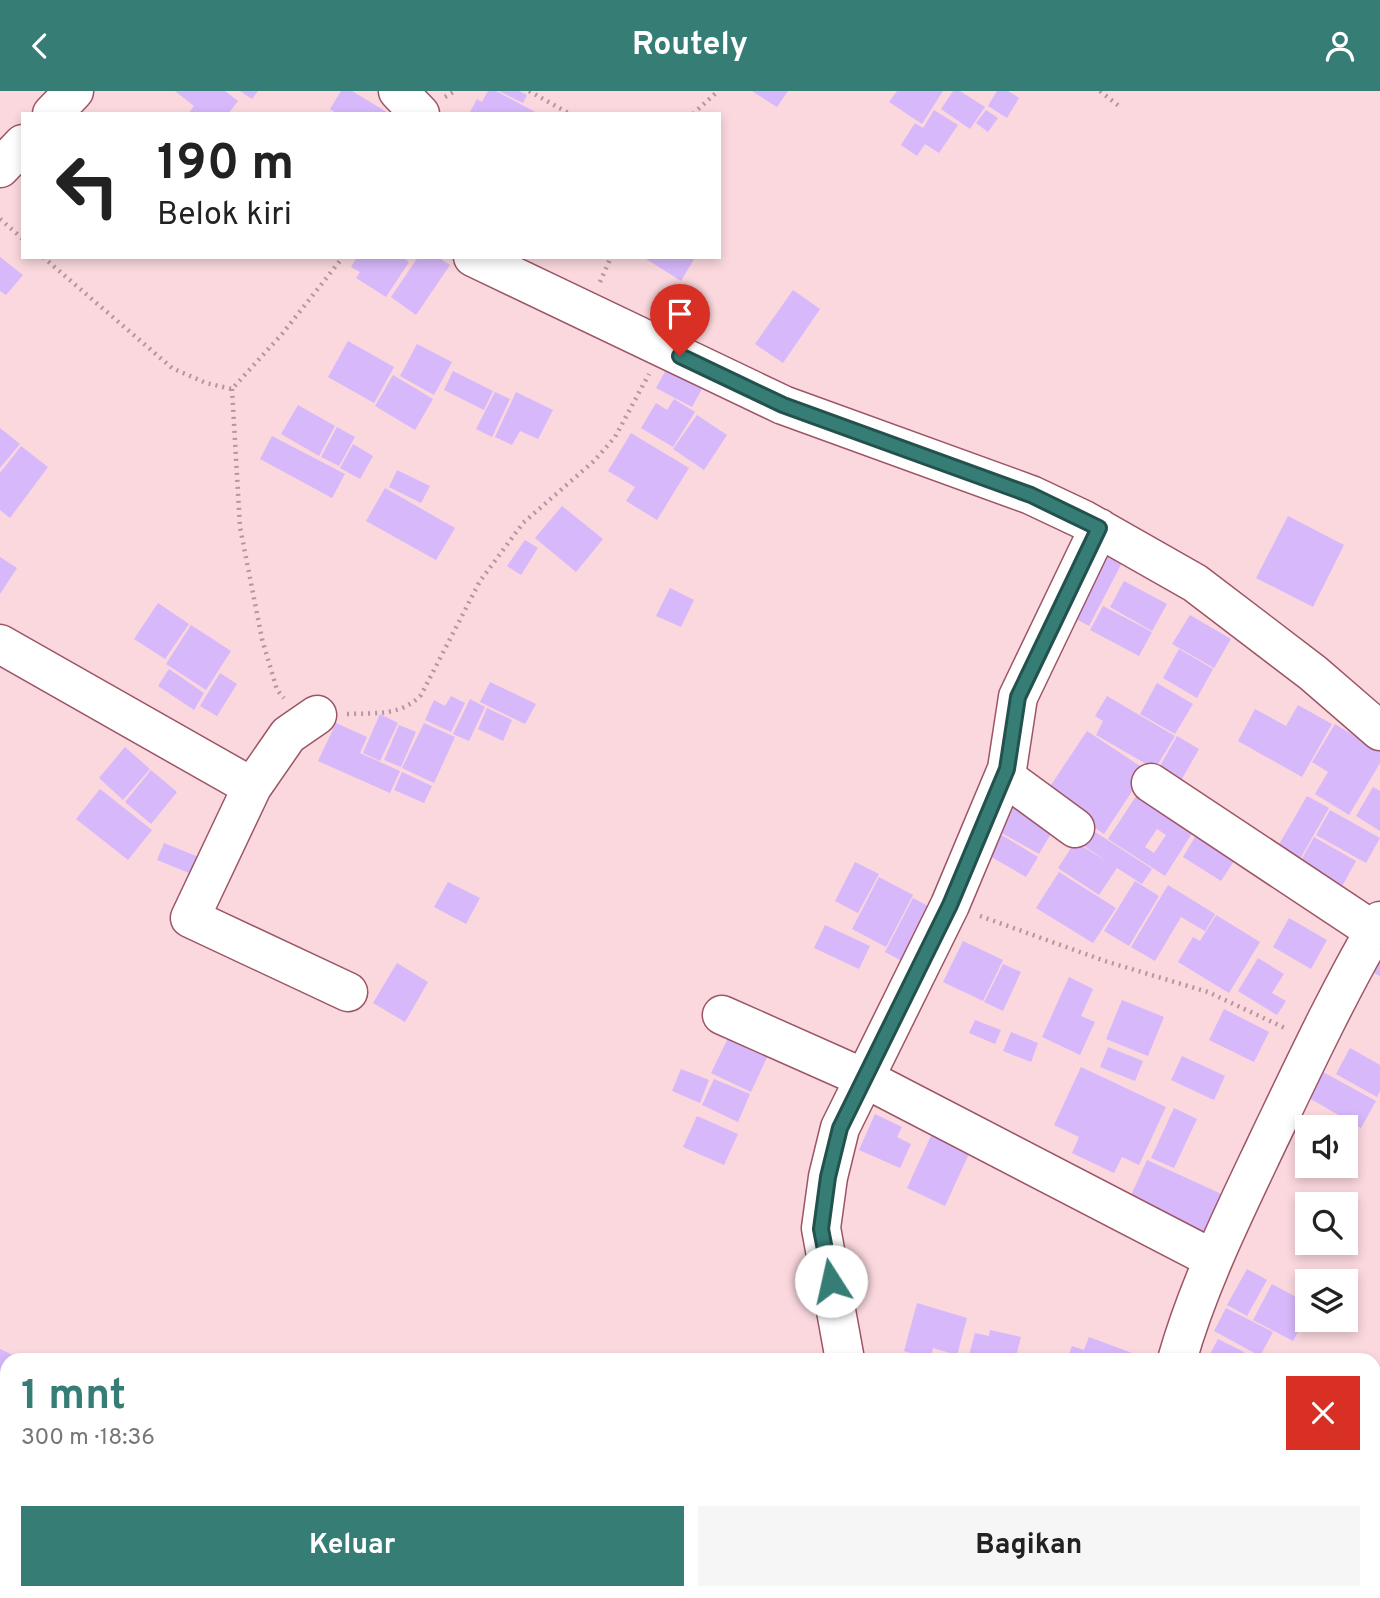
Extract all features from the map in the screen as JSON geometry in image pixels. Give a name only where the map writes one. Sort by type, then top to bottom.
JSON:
[{"type":"street","points":[[54,112],[74,91]]},
{"type":"street","points":[[398,91],[418,112]]},
{"type":"street","points":[[0,168],[21,146]]},
{"type":"street","points":[[477,259],[783,405],[1031,495],[1099,528],[1195,583],[1313,673],[1380,731]]},
{"type":"street","points":[[844,1353],[821,1229],[828,1177],[840,1128],[950,905],[1004,776],[1018,697],[1099,528]]},
{"type":"street","points":[[0,644],[252,787]]},
{"type":"street","points":[[317,715],[288,735],[252,787],[190,918],[348,992]]},
{"type":"street","points":[[1004,776],[1075,828]]},
{"type":"street","points":[[1151,783],[1377,926],[1315,1044],[1213,1259],[1179,1353]]},
{"type":"street","points":[[722,1015],[866,1079],[1213,1259]]},
{"type":"path","points":[[528,91],[566,112]]},
{"type":"path","points":[[695,112],[718,91]]},
{"type":"path","points":[[1100,91],[1120,107]]},
{"type":"path","points":[[0,219],[21,237]]},
{"type":"path","points":[[45,259],[172,368],[206,383],[232,389]]},
{"type":"path","points":[[341,259],[282,334],[232,389],[240,527],[262,639],[276,690],[289,703],[317,715],[392,712],[410,706],[422,695],[480,581],[523,523],[594,461],[615,437],[661,348]]},
{"type":"path","points":[[950,905],[1105,961],[1208,992],[1315,1044]]},
{"type":"building","points":[[175,91],[225,91],[238,101],[230,112],[190,112],[194,106]]},
{"type":"building","points":[[240,91],[258,91],[252,99]]},
{"type":"building","points":[[341,91],[352,91],[387,112],[335,112],[330,109]]},
{"type":"building","points":[[488,91],[496,91],[535,112],[470,112],[477,99],[482,102]]},
{"type":"building","points":[[499,91],[519,91],[527,95],[523,103]]},
{"type":"building","points":[[752,91],[788,91],[777,107]]},
{"type":"building","points":[[897,91],[943,91],[922,124],[889,102]]},
{"type":"building","points":[[953,91],[960,91],[985,107],[970,129],[941,109]]},
{"type":"building","points":[[997,91],[1008,91],[1019,98],[1007,118],[988,106]]},
{"type":"building","points":[[934,110],[958,125],[939,153],[925,144],[917,156],[901,145],[915,123],[923,128]]},
{"type":"building","points":[[986,110],[998,118],[988,132],[976,123]]},
{"type":"building","points":[[0,257],[23,275],[6,295],[0,291]]},
{"type":"building","points":[[356,259],[405,259],[409,262],[386,297],[356,278],[360,272],[351,267]]},
{"type":"building","points":[[417,259],[441,259],[450,265],[416,315],[391,297]]},
{"type":"building","points":[[646,259],[694,259],[681,281]]},
{"type":"building","points":[[793,290],[820,309],[783,363],[755,344]]},
{"type":"building","points":[[348,341],[394,367],[374,403],[328,377]]},
{"type":"building","points":[[417,344],[452,362],[434,395],[400,376]]},
{"type":"building","points":[[672,359],[708,378],[692,407],[656,388]]},
{"type":"building","points":[[453,371],[493,391],[484,410],[444,390]]},
{"type":"building","points":[[393,375],[433,399],[415,430],[375,406]]},
{"type":"building","points":[[495,392],[510,399],[492,437],[476,429]]},
{"type":"building","points":[[516,392],[553,410],[538,439],[520,431],[512,445],[495,437]]},
{"type":"building","points":[[674,399],[695,412],[673,447],[641,428],[656,403],[667,410]]},
{"type":"building","points":[[298,405],[335,426],[319,456],[281,434]]},
{"type":"building","points":[[697,415],[727,435],[704,470],[673,449]]},
{"type":"building","points":[[337,427],[355,437],[339,466],[321,457]]},
{"type":"building","points":[[0,428],[20,444],[0,468]]},
{"type":"building","points":[[631,433],[689,468],[657,520],[626,501],[635,487],[608,471]]},
{"type":"building","points":[[272,436],[345,474],[332,498],[260,459]]},
{"type":"building","points":[[353,444],[373,456],[360,479],[340,468]]},
{"type":"building","points":[[21,446],[48,467],[10,518],[0,510],[0,473]]},
{"type":"building","points":[[397,470],[430,486],[421,503],[389,487]]},
{"type":"building","points":[[385,488],[455,528],[436,560],[366,521]]},
{"type":"building","points":[[562,506],[603,539],[576,572],[535,538]]},
{"type":"building","points":[[1288,516],[1344,545],[1313,607],[1256,578]]},
{"type":"building","points":[[525,540],[538,548],[521,575],[507,566]]},
{"type":"building","points":[[1104,549],[1124,559],[1089,626],[1069,615]]},
{"type":"building","points":[[0,557],[17,568],[0,594]]},
{"type":"building","points":[[1124,581],[1167,604],[1152,631],[1110,607]]},
{"type":"building","points":[[670,588],[694,600],[681,627],[656,616]]},
{"type":"building","points":[[158,603],[189,624],[165,659],[134,639]]},
{"type":"building","points":[[1103,606],[1152,632],[1139,656],[1090,630]]},
{"type":"building","points":[[1190,615],[1231,639],[1214,668],[1172,644]]},
{"type":"building","points":[[191,625],[231,651],[206,690],[166,664]]},
{"type":"building","points":[[1179,649],[1213,669],[1197,698],[1163,678]]},
{"type":"building","points":[[169,669],[204,693],[194,710],[158,686]]},
{"type":"building","points":[[220,673],[237,684],[217,716],[200,706]]},
{"type":"building","points":[[490,682],[536,704],[525,724],[480,702]]},
{"type":"building","points":[[1157,683],[1193,704],[1175,734],[1140,714]]},
{"type":"building","points":[[451,696],[465,703],[451,732],[425,720],[434,700],[445,706]]},
{"type":"building","points":[[1107,696],[1175,736],[1155,769],[1096,735],[1103,721],[1095,716]]},
{"type":"building","points":[[470,699],[485,707],[469,741],[453,734]]},
{"type":"building","points":[[1298,705],[1332,724],[1302,777],[1238,741],[1255,709],[1286,726]]},
{"type":"building","points":[[487,708],[512,720],[503,741],[478,729]]},
{"type":"building","points":[[380,714],[398,723],[380,761],[363,753]]},
{"type":"building","points":[[336,723],[367,737],[360,753],[400,771],[390,793],[318,761]]},
{"type":"building","points":[[424,723],[455,737],[434,783],[402,768]]},
{"type":"building","points":[[1335,724],[1380,751],[1380,763],[1349,815],[1315,794],[1328,772],[1312,762]]},
{"type":"building","points":[[399,725],[416,732],[401,767],[384,760]]},
{"type":"building","points":[[1087,731],[1146,770],[1104,834],[1045,794]]},
{"type":"building","points":[[1177,736],[1199,749],[1179,784],[1157,771]]},
{"type":"building","points":[[125,747],[150,769],[123,800],[99,778]]},
{"type":"building","points":[[151,770],[177,792],[151,824],[125,802]]},
{"type":"building","points":[[402,772],[432,786],[424,803],[394,790]]},
{"type":"building","points":[[1142,787],[1198,824],[1165,876],[1108,839]],"holes":[[[1157,829],[1166,835],[1154,853],[1145,847]]]},
{"type":"building","points":[[1373,787],[1380,791],[1380,831],[1356,816]]},
{"type":"building","points":[[100,789],[152,830],[128,860],[76,819]]},
{"type":"building","points":[[1307,796],[1329,808],[1296,866],[1274,853]]},
{"type":"building","points":[[1015,799],[1052,832],[1039,854],[998,831]]},
{"type":"building","points":[[1330,810],[1380,838],[1366,863],[1316,835]]},
{"type":"building","points":[[1083,824],[1152,869],[1142,884],[1117,868],[1099,895],[1058,868],[1075,842],[1110,863],[1073,839]]},
{"type":"building","points":[[1201,827],[1240,852],[1221,881],[1183,857]]},
{"type":"building","points":[[1000,834],[1038,857],[1026,877],[988,855]]},
{"type":"building","points":[[1314,837],[1356,861],[1341,888],[1299,864]]},
{"type":"building","points":[[164,843],[201,858],[194,875],[157,860]]},
{"type":"building","points":[[855,862],[879,874],[858,913],[835,901]]},
{"type":"building","points":[[1059,872],[1116,908],[1093,943],[1036,908]]},
{"type":"building","points":[[879,877],[913,895],[886,947],[852,929]]},
{"type":"building","points":[[1135,881],[1159,896],[1129,946],[1104,931]]},
{"type":"building","points":[[448,882],[480,898],[466,924],[434,907]]},
{"type":"building","points":[[1168,885],[1215,914],[1205,931],[1181,917],[1155,961],[1131,947]]},
{"type":"building","points":[[913,898],[937,911],[909,965],[885,952]]},
{"type":"building","points":[[1216,915],[1260,942],[1229,993],[1178,962],[1193,937],[1200,941]]},
{"type":"building","points":[[1289,918],[1327,940],[1311,969],[1273,947]]},
{"type":"building","points":[[825,925],[870,946],[859,969],[814,948]]},
{"type":"building","points":[[963,941],[1003,960],[983,1001],[943,982]]},
{"type":"building","points":[[1380,946],[1380,976],[1368,970]]},
{"type":"building","points":[[1258,958],[1284,974],[1272,993],[1286,1001],[1277,1015],[1238,991]]},
{"type":"building","points":[[397,963],[428,982],[405,1022],[373,1003]]},
{"type":"building","points":[[1003,964],[1021,972],[1003,1011],[984,1002]]},
{"type":"building","points":[[1069,977],[1093,989],[1081,1016],[1095,1022],[1080,1055],[1042,1037]]},
{"type":"building","points":[[1122,1000],[1164,1017],[1148,1056],[1106,1039]]},
{"type":"building","points":[[1224,1009],[1269,1032],[1254,1062],[1209,1040]]},
{"type":"building","points":[[975,1020],[1001,1030],[995,1044],[969,1033]]},
{"type":"building","points":[[1011,1032],[1038,1043],[1031,1062],[1003,1051]]},
{"type":"building","points":[[730,1034],[769,1053],[751,1092],[711,1073]]},
{"type":"building","points":[[1108,1047],[1143,1061],[1135,1081],[1100,1067]]},
{"type":"building","points":[[1350,1048],[1380,1065],[1380,1091],[1377,1097],[1336,1074]]},
{"type":"building","points":[[1182,1056],[1225,1076],[1214,1100],[1171,1080]]},
{"type":"building","points":[[1081,1067],[1166,1107],[1139,1165],[1122,1157],[1114,1173],[1072,1153],[1079,1137],[1054,1125]]},
{"type":"building","points":[[681,1069],[709,1080],[700,1103],[672,1091]]},
{"type":"building","points":[[1323,1072],[1376,1101],[1361,1128],[1358,1126],[1358,1115],[1338,1115],[1309,1098]]},
{"type":"building","points":[[714,1079],[750,1094],[738,1122],[702,1105]]},
{"type":"building","points":[[1174,1108],[1197,1119],[1174,1168],[1151,1158]]},
{"type":"building","points":[[875,1114],[902,1127],[897,1137],[911,1144],[900,1168],[859,1150]]},
{"type":"building","points":[[697,1116],[738,1134],[724,1165],[683,1147]]},
{"type":"building","points":[[936,1125],[974,1143],[945,1206],[907,1188]]},
{"type":"building","points":[[1147,1160],[1226,1196],[1208,1237],[1128,1202]]},
{"type":"building","points":[[1247,1269],[1267,1280],[1247,1316],[1227,1305]]},
{"type":"building","points":[[1272,1284],[1295,1296],[1295,1332],[1298,1332],[1293,1341],[1253,1320]]},
{"type":"building","points":[[917,1303],[967,1318],[958,1353],[933,1348],[932,1353],[904,1351]]},
{"type":"building","points":[[1226,1308],[1273,1332],[1262,1353],[1254,1353],[1214,1331]]},
{"type":"building","points":[[990,1330],[1021,1337],[1017,1353],[970,1353],[975,1333],[989,1336]]},
{"type":"building","points":[[1089,1337],[1132,1353],[1070,1353],[1072,1346],[1084,1350]]},
{"type":"building","points":[[1218,1339],[1244,1352],[1244,1353],[1211,1353]]},
{"type":"route","points":[[680,356],[783,405],[1031,495],[1099,528],[1018,697],[1007,769],[974,842],[950,905],[840,1128],[828,1177],[821,1229],[831,1281]]}]
